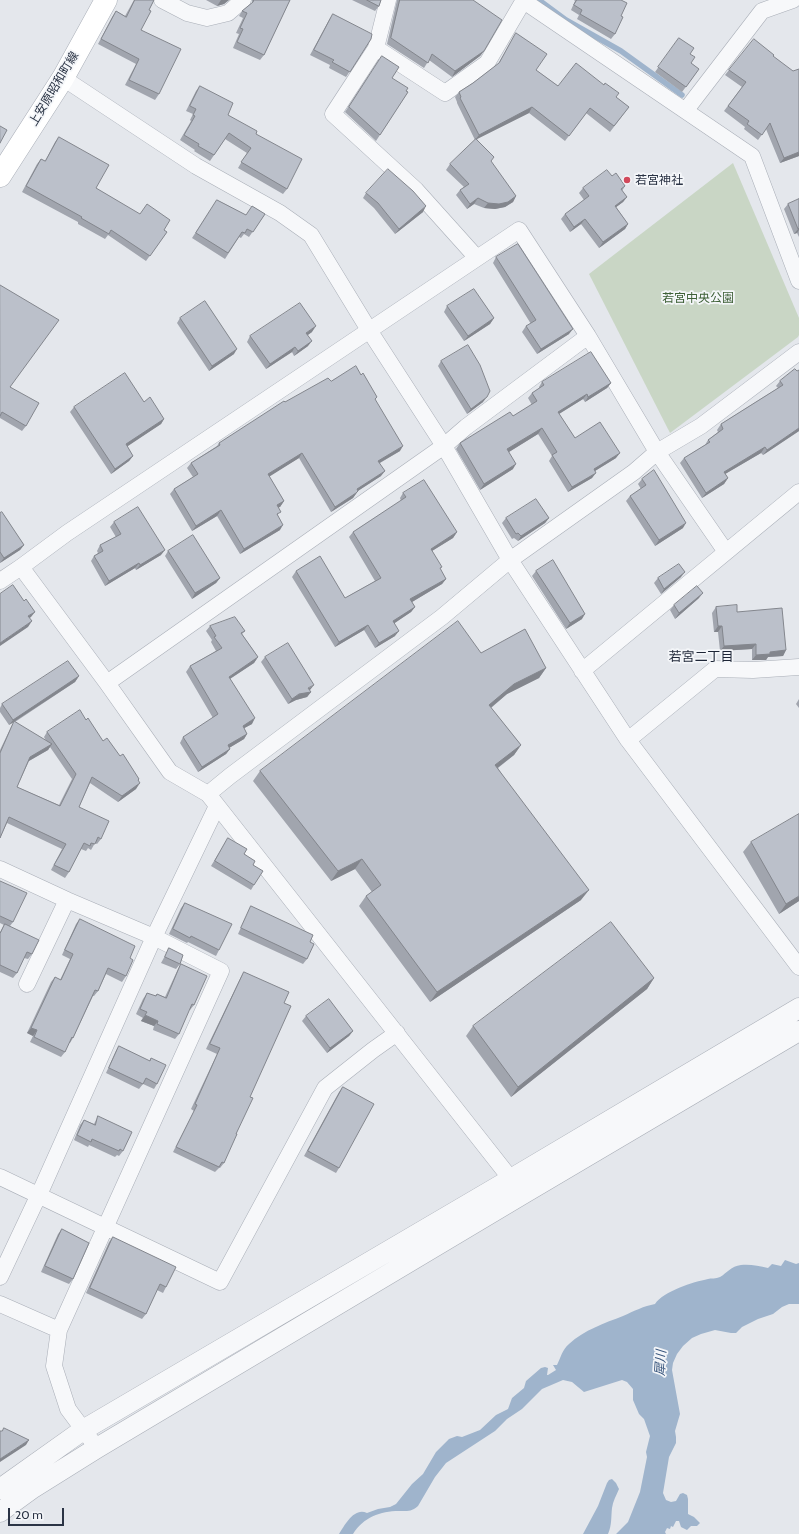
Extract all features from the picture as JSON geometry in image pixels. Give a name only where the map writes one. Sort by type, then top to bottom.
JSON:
[{"type":"main road","name":"上安原昭和町線","points":[[0,176],[63,78],[106,0]]},
{"type":"street","points":[[162,0],[187,13],[207,18],[228,13],[243,0]]},
{"type":"street","points":[[388,0],[376,48],[333,114],[416,190],[477,258]]},
{"type":"street","points":[[376,48],[445,93],[487,63],[524,0]]},
{"type":"street","points":[[527,0],[528,4],[752,156],[799,281]]},
{"type":"street","points":[[686,110],[762,11],[793,0]]},
{"type":"street","points":[[63,78],[196,166],[280,213],[311,235],[369,330],[444,446],[510,560],[582,671],[628,740],[799,967]]},
{"type":"street","points":[[0,581],[67,533],[519,230],[588,336],[657,452],[726,552]]},
{"type":"street","points":[[107,682],[444,446],[466,427],[588,336]]},
{"type":"street","points":[[0,1277],[154,937],[212,800],[230,776],[442,617],[510,560],[634,472],[657,452],[701,426],[799,352]]},
{"type":"street","points":[[582,671],[799,493]]},
{"type":"street","points":[[21,567],[107,682],[170,772],[212,800],[517,1186]]},
{"type":"street","points":[[628,740],[715,669],[754,670],[799,667]]},
{"type":"street","points":[[0,869],[67,900],[154,937],[221,971],[58,1330],[54,1366],[68,1409],[97,1448]]},
{"type":"street","points":[[27,984],[67,900]]},
{"type":"street","points":[[0,1512],[33,1488],[799,1008]]},
{"type":"street","points":[[0,1489],[83,1430],[517,1186],[799,1031]]},
{"type":"street","points":[[0,1177],[104,1228],[220,1282],[325,1088],[372,1050],[397,1033]]},
{"type":"street","points":[[0,1304],[58,1330]]},
{"type":"green space","name":"若宮中央公園","points":[[733,163],[799,318],[799,335],[670,433],[589,274]]},
{"type":"water","name":"犀川","points":[[785,1260],[796,1264],[799,1263],[799,1304],[789,1304],[782,1307],[773,1314],[742,1327],[736,1333],[715,1330],[692,1338],[683,1346],[673,1363],[672,1370],[680,1414],[675,1431],[676,1443],[669,1457],[663,1493],[666,1500],[671,1502],[676,1501],[680,1494],[683,1493],[687,1495],[688,1514],[700,1523],[697,1526],[691,1526],[687,1530],[681,1527],[679,1521],[676,1521],[673,1527],[671,1526],[670,1529],[667,1528],[665,1532],[666,1534],[616,1534],[628,1522],[640,1492],[650,1436],[644,1419],[639,1414],[633,1400],[633,1389],[627,1382],[622,1380],[584,1392],[572,1382],[563,1380],[542,1389],[522,1409],[507,1419],[495,1431],[446,1463],[435,1477],[416,1508],[409,1511],[396,1511],[375,1515],[357,1528],[353,1534],[339,1534],[350,1518],[358,1512],[367,1513],[396,1504],[412,1484],[423,1474],[436,1452],[449,1439],[457,1436],[462,1437],[480,1430],[496,1415],[508,1409],[512,1398],[524,1388],[526,1381],[541,1368],[548,1368],[547,1375],[556,1370],[553,1365],[557,1365],[563,1351],[581,1335],[602,1324],[643,1307],[655,1304],[665,1295],[679,1288],[702,1280],[720,1277],[734,1267],[748,1265],[768,1268],[772,1264],[781,1266]]},
{"type":"water","points":[[612,1479],[619,1489],[612,1505],[611,1524],[608,1534],[583,1534],[598,1506],[607,1483]]},
{"type":"building","points":[[135,0],[154,0],[149,10],[151,11],[141,30],[181,49],[159,94],[129,80],[139,59],[101,39],[116,11],[126,17]]},
{"type":"building","points":[[254,0],[290,0],[264,55],[237,42],[243,29],[240,28],[247,13],[242,11]]},
{"type":"building","points":[[367,0],[381,0],[379,6]]},
{"type":"building","points":[[400,0],[473,0],[502,20],[484,51],[455,71],[432,54],[428,63],[391,38]]},
{"type":"building","points":[[577,0],[621,0],[627,3],[621,16],[623,17],[615,34],[580,14],[582,10],[574,5]]},
{"type":"building","points":[[333,14],[372,34],[371,39],[350,72],[332,62],[334,60],[314,50]]},
{"type":"building","points":[[516,33],[547,54],[536,70],[558,86],[576,63],[604,85],[605,83],[619,93],[616,97],[629,107],[614,126],[590,108],[569,136],[532,107],[479,135],[460,98],[459,92],[499,63]]},
{"type":"building","points":[[679,38],[694,48],[690,54],[695,57],[691,63],[699,69],[686,87],[658,67]]},
{"type":"building","points":[[754,39],[793,71],[799,69],[799,152],[784,158],[770,123],[762,135],[747,124],[749,121],[728,106],[746,82],[729,70]]},
{"type":"building","points":[[382,56],[399,67],[392,78],[408,88],[406,91],[408,92],[380,135],[349,107]]},
{"type":"building","points":[[200,86],[233,103],[228,115],[257,131],[256,134],[302,159],[287,189],[241,162],[251,148],[229,133],[214,155],[198,146],[199,144],[184,135],[195,116],[193,115],[196,109],[190,106]]},
{"type":"building","points":[[0,126],[7,130],[0,143]]},
{"type":"building","points":[[59,137],[109,165],[96,188],[140,214],[147,204],[170,220],[164,230],[167,232],[150,256],[111,230],[109,234],[26,186],[41,159],[45,161]]},
{"type":"building","points":[[476,139],[494,157],[491,161],[516,196],[508,202],[499,204],[488,203],[478,198],[470,204],[460,190],[469,184],[450,164]]},
{"type":"building","points":[[388,169],[413,191],[426,206],[399,229],[378,203],[366,193]]},
{"type":"building","points":[[607,170],[612,176],[616,173],[625,186],[621,189],[627,197],[615,206],[628,224],[603,242],[585,219],[574,227],[565,214],[589,196],[583,188]]},
{"type":"building","points":[[799,199],[799,228],[798,229],[788,204]]},
{"type":"building","points":[[217,200],[246,215],[252,206],[265,214],[253,232],[247,229],[245,233],[242,232],[228,253],[196,233]]},
{"type":"building","points":[[518,244],[573,329],[541,349],[526,326],[536,320],[496,257]]},
{"type":"building","points":[[0,285],[59,320],[10,387],[39,403],[26,426],[2,412],[0,416]]},
{"type":"building","points":[[474,289],[494,318],[468,336],[447,306]]},
{"type":"building","points":[[205,301],[237,349],[212,366],[180,318]]},
{"type":"building","points":[[300,303],[316,326],[306,333],[312,341],[298,351],[295,347],[270,364],[250,336]]},
{"type":"building","points":[[468,345],[480,365],[490,391],[487,397],[471,409],[441,361]]},
{"type":"building","points":[[591,352],[611,383],[588,397],[587,394],[558,412],[575,438],[600,422],[620,453],[594,469],[596,473],[572,487],[552,455],[557,452],[542,428],[507,449],[516,464],[484,484],[460,443],[510,412],[513,416],[537,401],[532,393],[544,385],[542,382]]},
{"type":"building","points":[[356,366],[361,375],[363,373],[377,397],[375,399],[403,446],[378,461],[385,471],[357,489],[358,491],[356,493],[335,507],[302,453],[268,474],[284,501],[277,505],[281,512],[277,514],[283,525],[244,549],[221,510],[196,526],[174,489],[198,474],[191,463],[284,401],[285,402],[328,378],[331,381]]},
{"type":"building","points":[[795,369],[797,371],[799,370],[799,428],[767,450],[765,447],[724,472],[728,478],[706,493],[684,458],[710,442],[708,440],[723,429],[721,424],[783,385],[780,381]]},
{"type":"building","points":[[125,373],[144,402],[150,397],[164,419],[126,444],[133,456],[115,469],[74,407]]},
{"type":"building","points":[[654,470],[686,523],[659,540],[630,496],[646,485],[642,479]]},
{"type":"building","points":[[424,480],[457,532],[431,549],[442,567],[440,568],[446,579],[410,599],[415,607],[393,621],[399,631],[379,643],[368,625],[339,642],[296,571],[320,556],[345,598],[381,578],[353,532],[406,497],[403,493]]},
{"type":"building","points":[[536,499],[549,518],[521,536],[518,533],[516,534],[506,518]]},
{"type":"building","points":[[138,507],[165,550],[140,565],[139,563],[109,581],[94,556],[103,551],[100,545],[121,534],[114,522]]},
{"type":"building","points":[[2,512],[24,545],[4,558],[0,552],[0,513]]},
{"type":"building","points":[[193,535],[220,578],[195,593],[168,551]]},
{"type":"building","points":[[553,560],[585,614],[570,623],[536,571]]},
{"type":"building","points":[[679,564],[685,572],[664,589],[658,578]]},
{"type":"building","points":[[13,585],[24,601],[26,599],[35,612],[28,616],[32,621],[0,643],[0,594]]},
{"type":"building","points":[[697,586],[703,593],[679,613],[674,605]]},
{"type":"building","points":[[737,605],[737,612],[782,608],[786,650],[770,652],[770,654],[756,655],[756,644],[724,646],[722,626],[718,626],[716,607]]},
{"type":"building","points":[[235,617],[245,631],[241,633],[258,657],[229,677],[255,718],[243,726],[247,734],[228,745],[230,749],[202,767],[183,737],[218,714],[190,666],[222,648],[214,637],[216,636],[210,626]]},
{"type":"building","points":[[458,621],[481,653],[525,629],[546,668],[514,684],[489,705],[521,745],[495,765],[589,890],[437,992],[366,896],[381,885],[362,859],[338,871],[260,771]]},
{"type":"building","points":[[288,643],[314,685],[308,688],[311,692],[299,694],[292,699],[265,657]]},
{"type":"building","points":[[68,661],[79,676],[13,720],[2,704]]},
{"type":"building","points":[[80,710],[86,720],[88,718],[103,741],[107,738],[120,756],[123,754],[140,783],[122,796],[92,777],[79,807],[109,821],[101,839],[98,837],[95,844],[91,843],[90,846],[84,843],[69,872],[54,865],[66,844],[9,817],[0,838],[0,753],[14,721],[52,744],[30,757],[17,787],[60,806],[76,774],[47,732]]},
{"type":"building","points":[[799,814],[799,896],[786,904],[751,842]]},
{"type":"building","points":[[228,838],[247,849],[244,854],[255,861],[253,865],[263,871],[254,885],[215,861]]},
{"type":"building","points":[[0,881],[27,893],[13,922],[0,916]]},
{"type":"building","points":[[185,903],[232,924],[219,950],[173,929]]},
{"type":"building","points":[[251,906],[313,935],[310,942],[314,944],[307,959],[241,928]]},
{"type":"building","points":[[80,919],[135,946],[130,958],[133,960],[126,976],[108,968],[98,991],[95,990],[65,1052],[34,1037],[37,1030],[31,1028],[55,977],[61,980],[73,954],[65,950]]},
{"type":"building","points":[[611,922],[654,978],[518,1087],[473,1026]]},
{"type":"building","points":[[5,924],[39,940],[32,954],[27,952],[17,973],[0,965],[0,934]]},
{"type":"building","points":[[169,948],[183,955],[180,964],[165,957]]},
{"type":"building","points":[[181,964],[207,976],[194,1005],[192,1004],[179,1034],[157,1024],[158,1021],[145,1015],[147,1012],[140,1009],[147,993],[156,996],[157,994],[166,998]]},
{"type":"building","points":[[244,972],[289,992],[284,1003],[291,1006],[250,1097],[253,1098],[237,1134],[224,1163],[222,1162],[219,1167],[176,1147],[197,1105],[195,1104],[220,1048],[210,1044]]},
{"type":"building","points":[[329,999],[353,1031],[330,1048],[306,1016]]},
{"type":"building","points":[[119,1046],[150,1061],[151,1058],[166,1065],[157,1084],[146,1078],[143,1084],[109,1068]]},
{"type":"building","points":[[343,1087],[374,1104],[339,1168],[308,1151]]},
{"type":"building","points":[[98,1116],[132,1132],[123,1151],[120,1149],[119,1151],[92,1139],[91,1142],[77,1135],[84,1120],[95,1125]]},
{"type":"building","points":[[62,1229],[89,1243],[73,1279],[45,1266]]},
{"type":"building","points":[[113,1237],[176,1267],[166,1287],[160,1284],[146,1314],[90,1288]]},
{"type":"building","points":[[4,1428],[29,1440],[0,1459],[0,1431]]},
{"type":"waterway","points":[[539,0],[566,20],[621,51],[682,95]]},
{"type":"place","name":"若宮神社","points":[[627,180]]},
{"type":"district","name":"若宮二丁目","points":[[701,657]]}]
